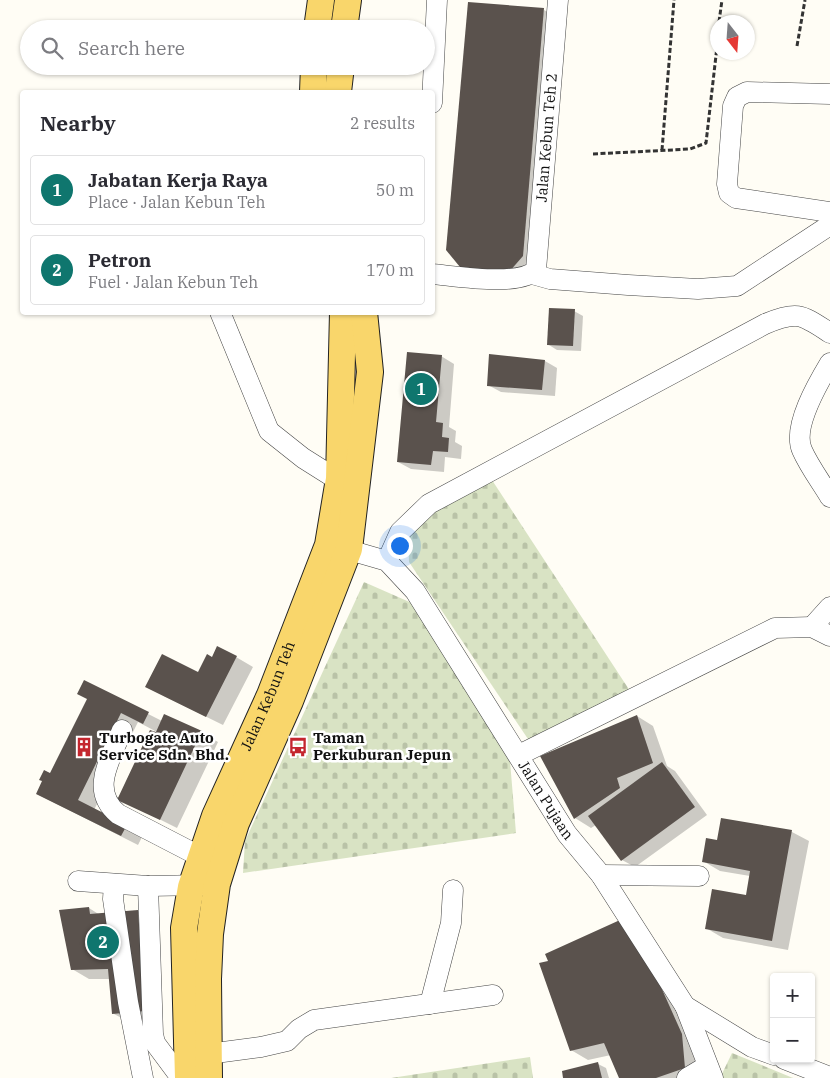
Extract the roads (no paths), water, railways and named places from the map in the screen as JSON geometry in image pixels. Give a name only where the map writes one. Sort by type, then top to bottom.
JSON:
[{"type":"main road","points":[[318,20],[321,0]]},
{"type":"main road","points":[[345,20],[348,0]]},
{"type":"main road","points":[[313,90],[314,75]]},
{"type":"main road","points":[[338,90],[340,75]]},
{"type":"main road","name":"Jalan Kebun Teh","points":[[343,315],[347,485]]},
{"type":"main road","name":"Jalan Kebun Teh","points":[[209,1066],[208,979],[210,934],[217,884],[236,822],[290,701],[338,547],[347,485],[370,372],[364,315]]},
{"type":"main road","name":"Jalan Kebun Teh","points":[[188,1078],[184,928],[190,886],[215,816],[338,547]]},
{"type":"street","points":[[435,52],[438,0]]},
{"type":"street","name":"Jalan Kebun Teh 2","points":[[532,274],[537,266],[558,0]]},
{"type":"street","points":[[433,90],[434,75]]},
{"type":"street","points":[[830,94],[747,92],[737,97],[733,106],[727,184],[729,193],[736,198],[830,212]]},
{"type":"street","points":[[435,274],[491,279],[526,277],[532,274],[550,279],[698,289],[737,286],[830,225]]},
{"type":"street","points":[[221,315],[269,431],[303,458],[347,485]]},
{"type":"street","points":[[338,547],[388,561],[400,532],[429,504],[784,316],[804,316],[830,333]]},
{"type":"street","points":[[830,363],[818,384],[801,423],[801,448],[830,497]]},
{"type":"street","name":"Jalan Pujaan","points":[[388,561],[415,591],[567,834],[601,876],[685,1006],[752,1047],[770,1054]]},
{"type":"street","points":[[812,627],[830,607]]},
{"type":"street","points":[[518,755],[775,628],[812,627],[830,636]]},
{"type":"street","points":[[122,730],[102,782],[107,805],[118,814],[201,857]]},
{"type":"street","points":[[601,876],[699,876]]},
{"type":"street","points":[[78,881],[148,886],[217,884]]},
{"type":"street","points":[[114,884],[113,899],[128,1002],[142,1078]]},
{"type":"street","points":[[148,886],[153,1034],[155,1043],[181,1078]]},
{"type":"street","points":[[430,1004],[451,923],[453,890]]},
{"type":"street","points":[[193,1078],[209,1066],[261,1047],[287,1041],[299,1029],[314,1020],[493,995]]},
{"type":"street","points":[[685,1006],[710,1072],[687,1078]]},
{"type":"street","points":[[795,1063],[830,1076]]},
{"type":"place","name":"Jabatan Kerja Raya","points":[[421,389]]},
{"type":"place","name":"Turbogate Auto Service Sdn. Bhd.","points":[[84,747]]},
{"type":"place","name":"Taman Perkuburan Jepun","points":[[298,747]]},
{"type":"place","name":"Petron","points":[[103,942]]}]
